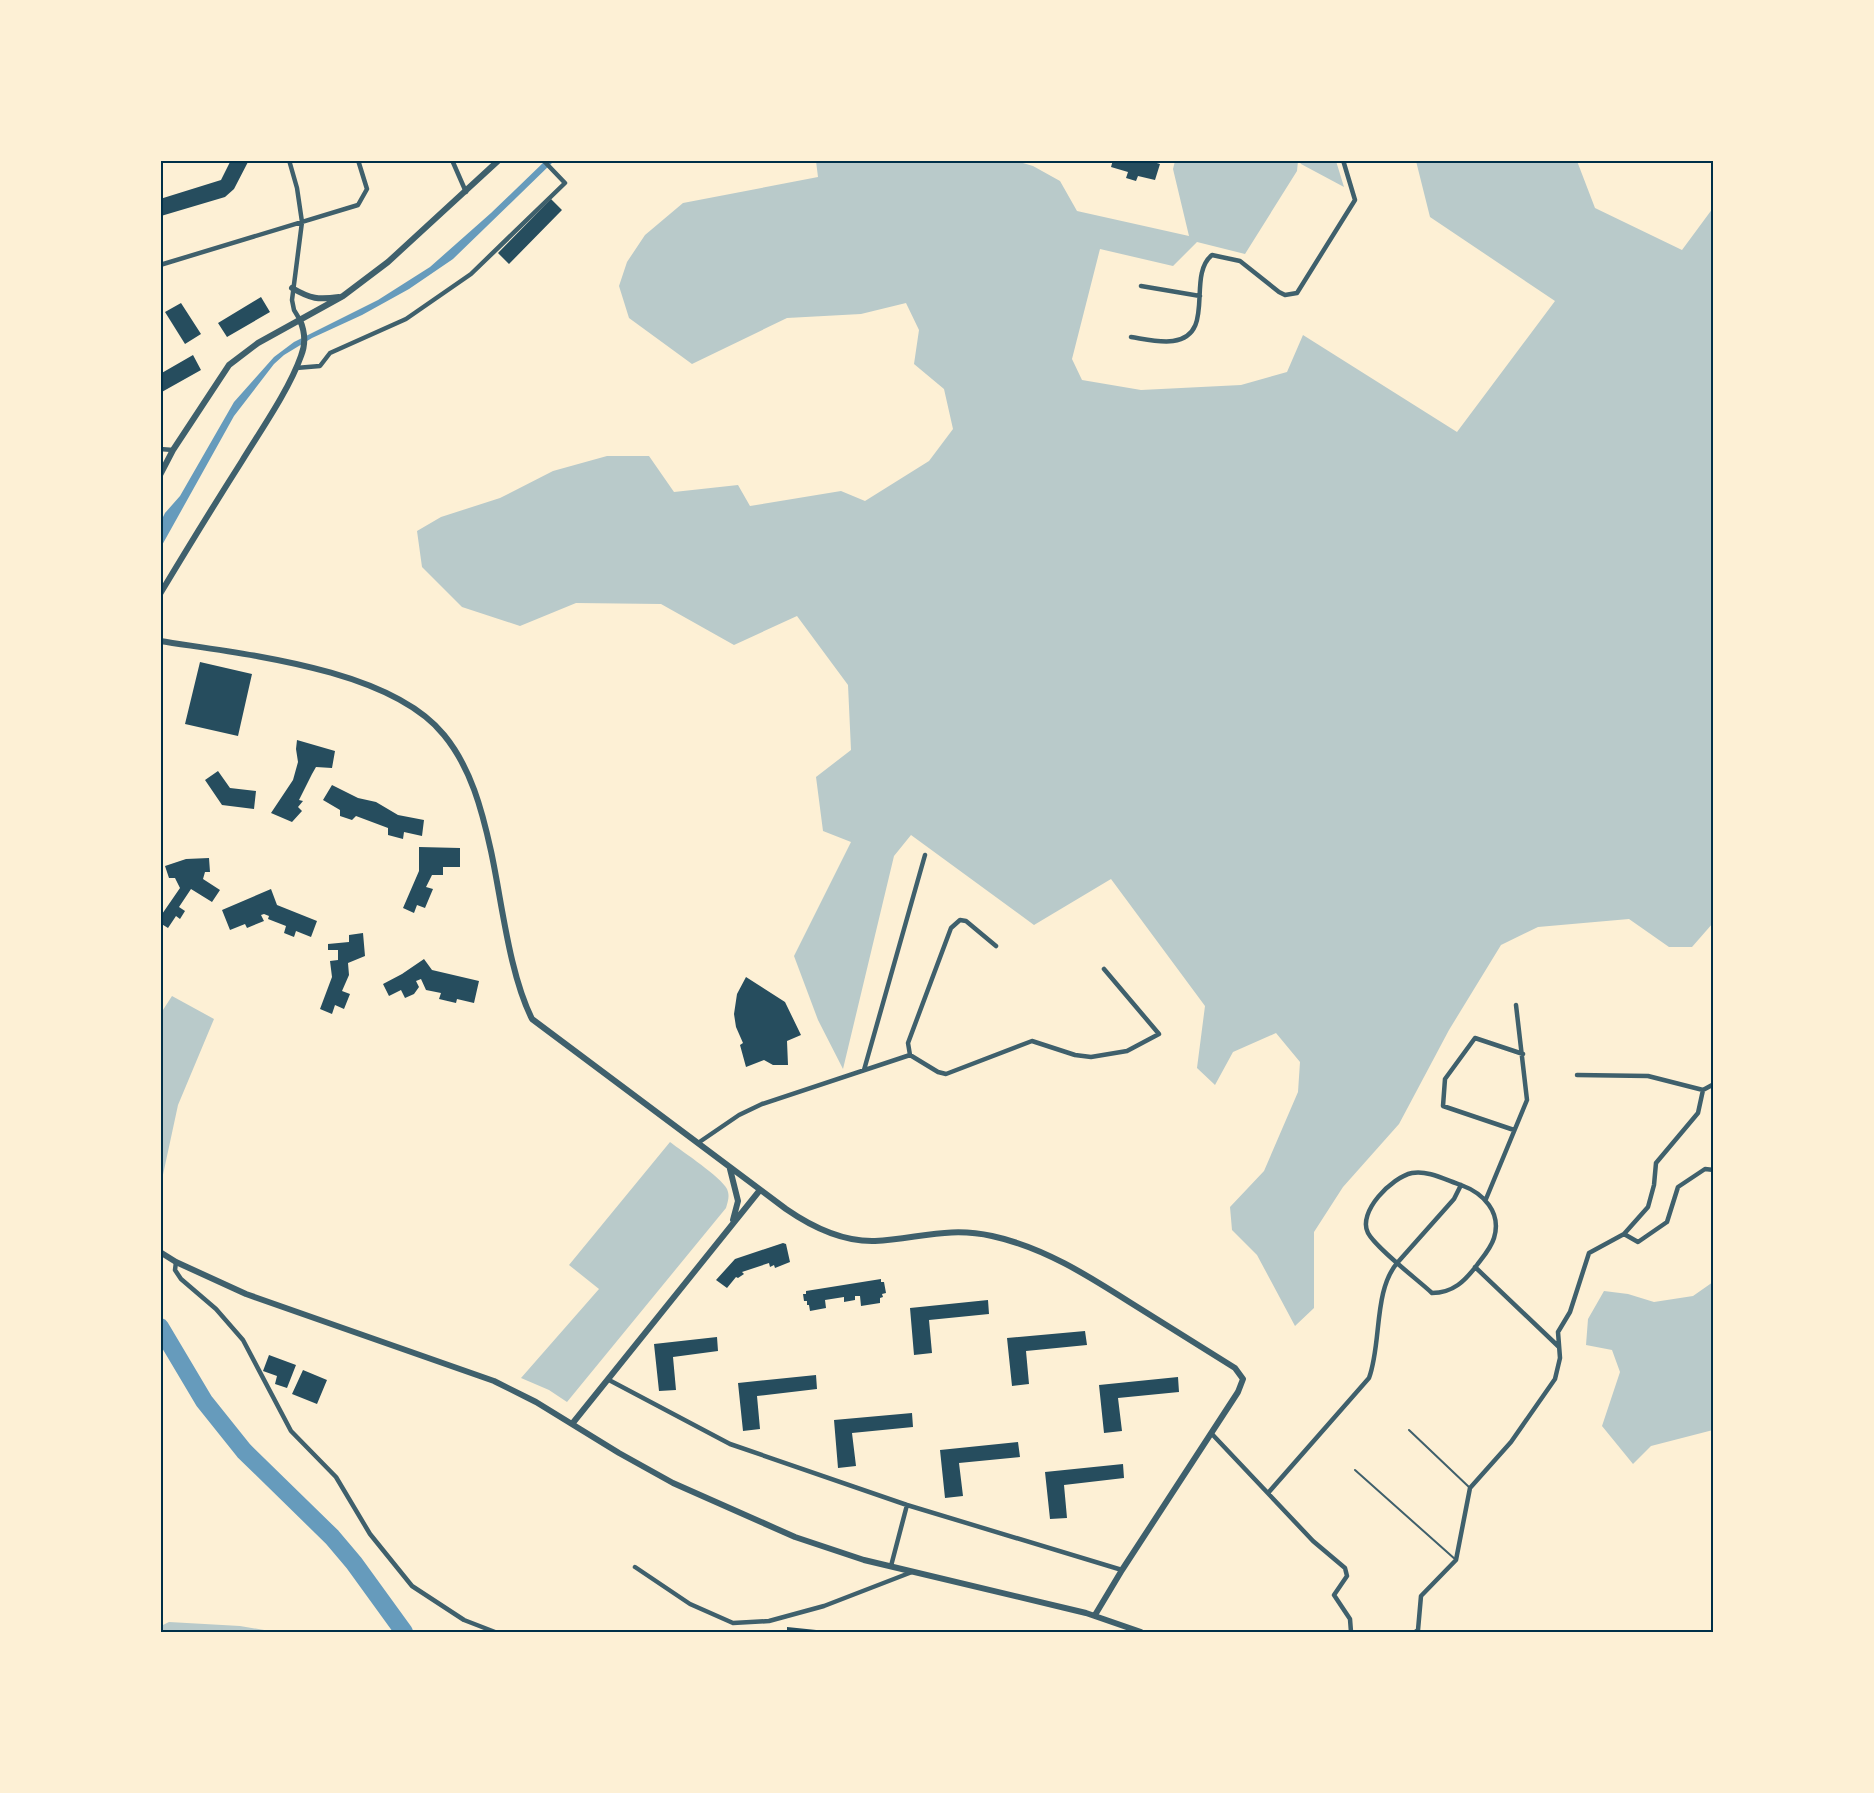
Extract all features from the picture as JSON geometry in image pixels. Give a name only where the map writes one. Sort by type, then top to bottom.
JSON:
[{"type":"street","points":[[160,594],[270,417],[301,357],[304,330],[294,310],[292,288],[302,222],[297,188],[289,160]]},
{"type":"street","points":[[160,265],[358,205],[367,189],[358,160]]},
{"type":"street","points":[[452,160],[466,192]]},
{"type":"street","points":[[160,475],[173,450],[229,365],[258,343],[343,296],[388,262],[499,160]]},
{"type":"street","points":[[296,368],[320,366],[330,353],[406,319],[471,274],[565,183],[543,160]]},
{"type":"street","points":[[1131,338],[1169,342],[1184,337],[1197,324],[1203,264],[1212,255],[1240,261],[1285,295],[1297,293],[1355,200],[1343,160]]},
{"type":"street","points":[[1141,286],[1200,296]]},
{"type":"street","points":[[292,288],[308,297],[320,300],[343,296]]},
{"type":"street","points":[[160,448],[173,450]]},
{"type":"street","points":[[160,641],[278,660],[351,679],[395,697],[431,721],[458,754],[475,792],[486,831],[512,955],[532,1019],[807,1224],[827,1233],[872,1241],[942,1232],[967,1232],[993,1236],[1030,1247],[1089,1276],[1235,1368],[1243,1379],[1238,1392],[1095,1615]]},
{"type":"street","points":[[864,1070],[925,855]]},
{"type":"street","points":[[996,946],[966,921],[960,920],[951,928],[908,1043],[910,1055],[938,1072],[946,1074],[1032,1041],[1075,1055],[1091,1056],[1126,1051],[1159,1034],[1104,969]]},
{"type":"street","points":[[1486,1199],[1527,1100],[1516,1005]]},
{"type":"street","points":[[1514,1130],[1443,1106],[1445,1079],[1475,1038],[1523,1054]]},
{"type":"street","points":[[698,1143],[747,1110],[910,1055]]},
{"type":"street","points":[[1577,1075],[1648,1076],[1703,1090],[1713,1084]]},
{"type":"street","points":[[1415,1632],[1418,1630],[1421,1596],[1456,1560],[1470,1488],[1511,1442],[1555,1379],[1560,1358],[1558,1332],[1570,1312],[1589,1253],[1624,1234],[1648,1208],[1654,1185],[1656,1163],[1698,1113],[1703,1090]]},
{"type":"street","points":[[730,1168],[738,1201],[731,1226]]},
{"type":"street","points":[[1624,1234],[1638,1242],[1666,1222],[1678,1187],[1706,1169],[1713,1170]]},
{"type":"street","points":[[1413,1173],[1431,1174],[1461,1185],[1479,1193],[1486,1199],[1495,1219],[1494,1237],[1485,1255],[1453,1290],[1432,1293],[1368,1232],[1365,1218],[1371,1206],[1396,1179],[1413,1173]]},
{"type":"street","points":[[1268,1493],[1369,1378],[1374,1363],[1384,1291],[1391,1270],[1454,1199],[1461,1185]]},
{"type":"street","points":[[572,1424],[760,1190]]},
{"type":"street","points":[[160,1252],[176,1262],[246,1294],[494,1382],[536,1402],[673,1483],[741,1515],[817,1545],[912,1572],[1095,1615],[1141,1632]]},
{"type":"street","points":[[176,1262],[175,1270],[181,1279],[216,1309],[243,1340],[291,1431],[336,1477],[370,1534],[412,1586],[464,1620],[495,1632]]},
{"type":"street","points":[[1475,1267],[1559,1347]]},
{"type":"street","points":[[609,1380],[730,1444],[907,1505],[1122,1570]]},
{"type":"street","points":[[1211,1433],[1313,1541],[1345,1568],[1347,1575],[1334,1595],[1350,1619],[1351,1632]]},
{"type":"street","points":[[891,1566],[907,1505]]},
{"type":"street","points":[[635,1567],[690,1604],[734,1623],[769,1621],[824,1606],[912,1572]]},
{"type":"lane","points":[[1409,1430],[1470,1488]]},
{"type":"lane","points":[[1355,1470],[1456,1560]]},
{"type":"shaded area","points":[[816,161],[1016,161],[1033,166],[1060,181],[1077,211],[1189,236],[1173,169],[1175,161],[1298,161],[1297,171],[1245,254],[1197,242],[1173,266],[1100,249],[1072,359],[1082,380],[1141,390],[1241,385],[1287,372],[1303,335],[1457,432],[1555,301],[1430,217],[1416,161],[1577,161],[1595,208],[1682,250],[1713,208],[1713,923],[1692,947],[1669,947],[1629,919],[1538,927],[1501,945],[1449,1030],[1399,1124],[1343,1187],[1314,1232],[1314,1308],[1295,1326],[1257,1255],[1232,1230],[1230,1207],[1264,1171],[1298,1092],[1300,1062],[1276,1033],[1233,1052],[1215,1085],[1197,1068],[1205,1006],[1111,879],[1034,925],[911,835],[894,856],[843,1069],[818,1020],[794,956],[851,842],[823,831],[816,777],[851,750],[848,685],[797,616],[734,645],[661,604],[576,603],[520,626],[462,607],[422,567],[417,531],[441,517],[500,498],[553,471],[607,456],[649,456],[674,492],[738,485],[750,506],[841,491],[865,501],[929,461],[953,429],[944,389],[914,364],[919,330],[906,303],[861,314],[787,318],[692,364],[629,318],[619,286],[627,262],[645,235],[683,203],[818,177]]},
{"type":"shaded area","points":[[1299,161],[1336,161],[1344,187],[1301,164]]},
{"type":"shaded area","points":[[172,996],[214,1019],[178,1105],[161,1184],[161,1013]]},
{"type":"shaded area","points":[[670,1142],[710,1171],[723,1184],[728,1194],[726,1208],[567,1402],[549,1390],[521,1378],[599,1289],[569,1265]]},
{"type":"shaded area","points":[[1713,1282],[1713,1430],[1651,1446],[1633,1464],[1602,1426],[1620,1372],[1612,1350],[1586,1345],[1588,1319],[1604,1291],[1628,1294],[1654,1302],[1693,1296]]},
{"type":"shaded area","points":[[169,1622],[240,1626],[276,1632],[161,1632],[161,1626]]},
{"type":"water","points":[[545,161],[554,161],[453,259],[409,289],[362,315],[312,338],[274,364],[234,416],[161,547],[161,521],[165,513],[180,496],[234,402],[274,357],[294,342],[378,300],[430,267]]},
{"type":"building","points":[[231,160],[249,160],[234,189],[225,197],[161,216],[160,199],[221,180]]},
{"type":"building","points":[[1113,160],[1147,160],[1160,164],[1155,180],[1138,176],[1136,181],[1126,178],[1128,172],[1111,167]]},
{"type":"building","points":[[551,199],[562,210],[509,264],[498,253]]},
{"type":"building","points":[[261,297],[270,312],[227,337],[218,323]]},
{"type":"building","points":[[181,303],[201,334],[185,344],[165,312]]},
{"type":"building","points":[[193,355],[201,370],[160,393],[160,374]]},
{"type":"building","points":[[200,662],[252,674],[238,736],[185,724]]},
{"type":"building","points":[[297,740],[335,751],[332,768],[316,767],[299,800],[303,801],[298,807],[302,811],[292,822],[271,813],[293,780],[298,762]]},
{"type":"building","points":[[218,771],[230,788],[256,791],[254,809],[222,805],[205,780]]},
{"type":"building","points":[[332,785],[358,798],[376,802],[398,815],[424,820],[422,836],[404,832],[403,839],[388,835],[388,828],[356,816],[352,820],[340,816],[340,810],[323,800]]},
{"type":"building","points":[[419,847],[460,848],[460,867],[443,867],[443,875],[432,875],[426,887],[433,889],[425,908],[417,905],[414,913],[403,908],[419,871]]},
{"type":"building","points":[[209,858],[210,872],[205,872],[203,879],[220,890],[212,902],[191,889],[179,907],[185,911],[180,919],[176,916],[168,928],[160,923],[160,917],[180,888],[175,878],[169,878],[165,866],[186,859]]},
{"type":"building","points":[[271,889],[277,905],[317,921],[311,937],[296,931],[294,937],[284,933],[286,926],[268,919],[269,916],[264,914],[261,915],[264,921],[247,928],[245,924],[230,930],[222,910]]},
{"type":"building","points":[[363,933],[365,956],[348,963],[349,975],[342,991],[350,994],[344,1009],[335,1005],[332,1014],[320,1009],[332,977],[330,961],[338,960],[338,950],[328,950],[328,944],[349,942],[349,935]]},
{"type":"building","points":[[424,959],[432,970],[479,981],[474,1003],[457,999],[456,1003],[439,999],[441,993],[426,990],[421,979],[416,981],[419,987],[414,994],[405,998],[401,990],[389,996],[383,984]]},
{"type":"building","points":[[746,977],[785,1002],[801,1035],[787,1041],[788,1065],[773,1065],[764,1060],[746,1067],[740,1045],[743,1043],[736,1027],[734,1014],[737,994]]},
{"type":"building","points":[[783,1243],[786,1244],[790,1262],[775,1268],[774,1265],[770,1267],[769,1263],[742,1272],[744,1274],[736,1277],[727,1288],[716,1280],[735,1259]]},
{"type":"building","points":[[881,1279],[881,1282],[884,1282],[886,1293],[882,1294],[880,1303],[861,1306],[860,1296],[855,1296],[855,1300],[844,1302],[844,1297],[825,1300],[826,1308],[810,1311],[807,1301],[804,1301],[803,1294],[806,1294],[806,1291]]},
{"type":"building","points":[[988,1300],[989,1314],[929,1320],[932,1353],[914,1355],[910,1308]]},
{"type":"building","points":[[1085,1331],[1087,1345],[1026,1351],[1029,1384],[1012,1386],[1007,1338]]},
{"type":"building","points":[[717,1337],[718,1351],[673,1357],[676,1390],[659,1391],[654,1344]]},
{"type":"building","points":[[269,1355],[296,1365],[287,1388],[275,1384],[277,1376],[263,1371]]},
{"type":"building","points":[[303,1370],[327,1380],[317,1404],[292,1394]]},
{"type":"building","points":[[816,1375],[817,1389],[757,1396],[760,1429],[743,1431],[738,1383]]},
{"type":"building","points":[[1178,1377],[1179,1392],[1118,1398],[1122,1431],[1104,1433],[1099,1385]]},
{"type":"building","points":[[912,1413],[913,1427],[852,1433],[856,1466],[838,1468],[834,1420]]},
{"type":"building","points":[[1018,1442],[1020,1457],[959,1463],[963,1496],[945,1498],[940,1450]]},
{"type":"building","points":[[1123,1464],[1124,1478],[1064,1485],[1067,1518],[1050,1519],[1045,1472]]},
{"type":"building","points":[[787,1627],[826,1631],[826,1632],[787,1632]]},
{"type":"waterway","points":[[160,1327],[204,1401],[244,1451],[332,1537],[354,1563],[404,1632]]}]
